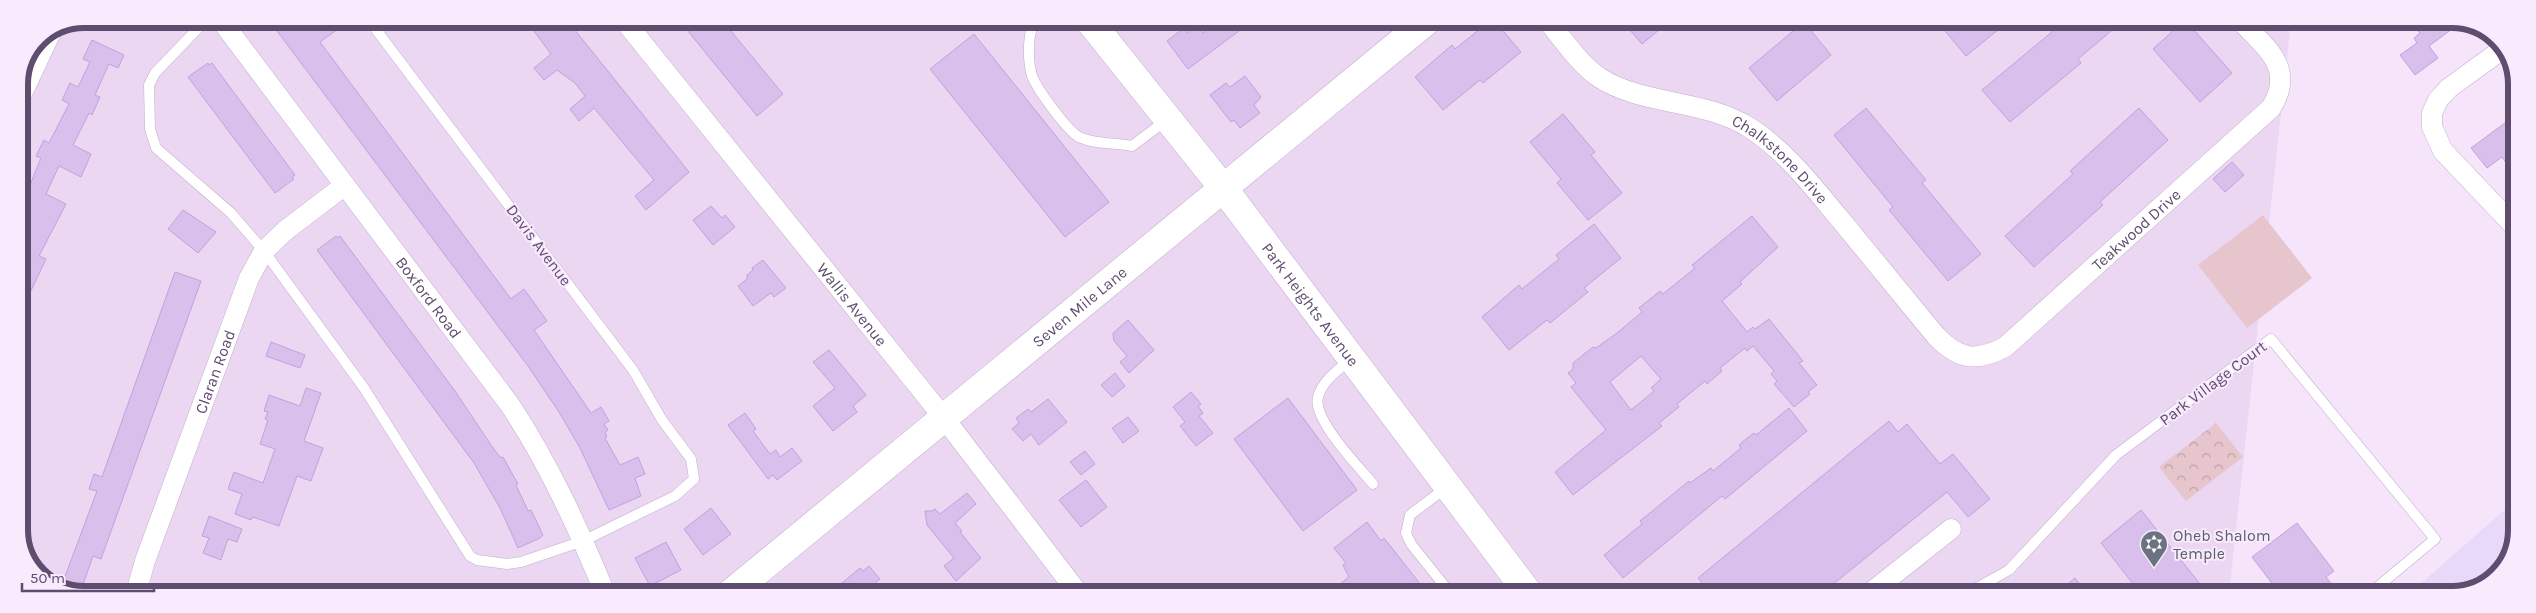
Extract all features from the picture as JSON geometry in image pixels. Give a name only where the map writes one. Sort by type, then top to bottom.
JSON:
[{"type":"street","name":"Boxford Road","points":[[227,28],[510,405],[549,468],[602,586]]},
{"type":"street","name":"Wallis Avenue","points":[[630,28],[944,418],[1072,586]]},
{"type":"street","name":"Park Heights Avenue","points":[[1095,28],[1224,189],[1523,586]]},
{"type":"street","name":"Seven Mile Lane","points":[[740,586],[1419,28]]},
{"type":"street","name":"Chalkstone Drive","points":[[1554,28],[1589,70],[1607,82],[1634,92],[1735,118],[1752,128],[1803,175],[1936,336],[1958,355],[1975,357]]},
{"type":"street","name":"Teakwood Drive","points":[[1975,357],[1991,354],[2005,347],[2271,108],[2282,85],[2279,66],[2272,54],[2248,28]]},
{"type":"street","points":[[28,80],[46,42]]},
{"type":"street","points":[[2499,52],[2448,88],[2438,100],[2432,113],[2432,127],[2443,151],[2508,220]]},
{"type":"street","name":"Claran Road","points":[[138,586],[145,561],[249,278],[264,252],[286,230],[344,185]]},
{"type":"street","points":[[1879,586],[1951,528]]},
{"type":"lane","points":[[199,28],[155,74],[148,85],[147,93],[152,139],[156,148],[231,213],[264,252],[364,388],[470,556],[507,564],[521,562],[583,541]]},
{"type":"lane","name":"Davis Avenue","points":[[375,28],[633,370],[662,420],[691,459],[694,479],[675,496],[583,541]]},
{"type":"lane","points":[[1032,28],[1031,73],[1069,129],[1079,136],[1132,146],[1168,119]]},
{"type":"lane","name":"Park Village Court","points":[[1980,586],[2009,570],[2116,455],[2271,339],[2435,539],[2379,586]]},
{"type":"lane","points":[[1352,359],[1323,385],[1318,396],[1317,407],[1335,436],[1373,484]]},
{"type":"lane","points":[[1445,586],[1412,544],[1406,533],[1410,515],[1448,486]]},
{"type":"shaded area","points":[[2290,28],[2230,586],[83,586],[62,581],[47,572],[35,558],[29,544],[28,83],[29,72],[37,52],[52,37],[72,29]]},
{"type":"shaded area","points":[[2508,507],[2507,541],[2501,558],[2489,572],[2474,581],[2464,584],[2453,586],[2418,586]]},
{"type":"green space","points":[[2263,215],[2312,278],[2247,328],[2198,265]]},
{"type":"green space","points":[[2216,423],[2243,457],[2186,501],[2159,467]]},
{"type":"building","points":[[339,28],[320,42],[511,299],[524,289],[547,321],[534,330],[591,413],[601,407],[609,421],[604,424],[608,430],[605,432],[607,437],[605,438],[620,465],[638,457],[645,474],[635,478],[641,496],[609,510],[580,448],[559,412],[528,366],[277,31],[280,29]]},
{"type":"building","points":[[532,28],[573,28],[689,172],[646,210],[635,196],[654,180],[594,108],[579,121],[570,109],[585,96],[575,83],[557,70],[544,80],[534,68],[551,54]]},
{"type":"building","points":[[685,28],[728,28],[783,94],[757,116]]},
{"type":"building","points":[[1184,28],[1187,33],[1193,28],[1199,28],[1203,33],[1209,28],[1243,28],[1188,69],[1167,41]]},
{"type":"building","points":[[1481,28],[1501,28],[1521,52],[1483,83],[1480,80],[1443,110],[1415,77],[1452,45],[1455,49]]},
{"type":"building","points":[[1628,28],[1661,28],[1642,44]]},
{"type":"building","points":[[1797,28],[1809,28],[1831,55],[1777,101],[1749,68]]},
{"type":"building","points":[[1943,28],[1999,29],[1966,56]]},
{"type":"building","points":[[2051,28],[2115,28],[2078,59],[2081,63],[2010,122],[1982,90],[2053,31]]},
{"type":"building","points":[[2176,28],[2192,28],[2232,73],[2200,102],[2153,49]]},
{"type":"building","points":[[2453,28],[2429,46],[2438,58],[2415,75],[2400,55],[2417,43],[2414,38],[2420,33],[2418,31],[2421,29]]},
{"type":"building","points":[[974,34],[1109,202],[1065,237],[930,69]]},
{"type":"building","points":[[92,40],[124,55],[118,68],[109,64],[95,95],[100,97],[92,115],[89,113],[73,145],[91,154],[81,177],[59,166],[46,194],[66,204],[39,256],[46,259],[28,297],[28,184],[30,185],[41,158],[36,156],[44,140],[49,143],[69,104],[62,100],[70,83],[78,87],[90,62],[83,59]]},
{"type":"building","points":[[208,63],[209,65],[212,63],[295,175],[292,177],[294,179],[275,193],[188,77]]},
{"type":"building","points":[[1245,76],[1261,97],[1254,105],[1260,113],[1240,128],[1234,120],[1231,122],[1210,95],[1226,83],[1230,87]]},
{"type":"building","points":[[1866,108],[1926,180],[1922,183],[1981,254],[1948,281],[1889,210],[1893,207],[1834,135]]},
{"type":"building","points":[[2139,108],[2168,140],[2100,202],[2103,205],[2034,267],[2005,236],[2073,174],[2070,171]]},
{"type":"building","points":[[1563,114],[1595,152],[1591,155],[1622,193],[1588,220],[1557,183],[1561,179],[1530,142]]},
{"type":"building","points":[[2508,121],[2508,163],[2502,157],[2487,168],[2471,148]]},
{"type":"building","points":[[2232,162],[2244,175],[2225,192],[2213,179]]},
{"type":"building","points":[[711,206],[722,218],[725,215],[735,227],[713,245],[693,220]]},
{"type":"building","points":[[183,210],[216,232],[198,253],[168,229]]},
{"type":"building","points":[[1752,216],[1778,247],[1740,282],[1742,284],[1722,301],[1747,332],[1769,319],[1803,361],[1799,363],[1817,385],[1808,392],[1810,394],[1794,407],[1774,384],[1777,381],[1771,374],[1774,371],[1753,346],[1747,351],[1745,348],[1720,368],[1722,371],[1707,384],[1705,381],[1677,404],[1679,407],[1659,423],[1662,426],[1573,495],[1555,472],[1606,430],[1571,387],[1576,383],[1568,373],[1573,369],[1573,363],[1593,347],[1596,348],[1617,333],[1642,312],[1639,308],[1660,291],[1663,294],[1695,268],[1692,265]],"holes":[[[1641,356],[1661,379],[1651,388],[1654,391],[1631,410],[1610,382]]]},
{"type":"building","points":[[1594,224],[1621,258],[1584,288],[1588,292],[1550,323],[1547,320],[1509,350],[1482,317],[1519,285],[1522,289],[1559,259],[1556,255]]},
{"type":"building","points":[[336,236],[338,238],[340,236],[455,391],[493,448],[501,458],[503,457],[518,484],[516,485],[528,511],[531,510],[543,535],[540,538],[518,548],[500,508],[474,463],[317,250]]},
{"type":"building","points":[[763,260],[786,288],[774,297],[771,293],[753,306],[738,286],[747,279],[747,275],[753,270],[752,268]]},
{"type":"building","points":[[175,272],[201,281],[101,559],[93,556],[82,586],[63,581],[97,491],[89,489],[94,474],[102,477]]},
{"type":"building","points":[[1128,320],[1154,350],[1129,373],[1120,362],[1127,356],[1114,341],[1113,333]]},
{"type":"building","points":[[271,342],[305,355],[300,368],[266,356]]},
{"type":"building","points":[[829,350],[866,395],[853,406],[857,412],[833,431],[813,406],[835,388],[813,362]]},
{"type":"building","points":[[1115,373],[1125,386],[1112,397],[1101,385]]},
{"type":"building","points":[[306,388],[321,393],[304,441],[323,448],[311,481],[297,476],[279,526],[253,517],[251,520],[235,514],[242,494],[228,489],[234,472],[263,483],[275,449],[260,444],[268,420],[265,419],[268,412],[264,411],[269,395],[300,406]]},
{"type":"building","points":[[1191,392],[1201,404],[1198,406],[1203,413],[1199,416],[1213,433],[1196,446],[1180,426],[1185,422],[1173,407]]},
{"type":"building","points":[[1288,398],[1357,490],[1303,531],[1234,439]]},
{"type":"building","points":[[1048,399],[1067,422],[1039,445],[1031,434],[1023,441],[1012,429],[1019,423],[1016,418],[1028,409],[1031,412]]},
{"type":"building","points":[[1789,408],[1807,431],[1725,499],[1722,496],[1623,578],[1604,555],[1642,524],[1640,521],[1689,481],[1690,483],[1711,468],[1713,471],[1741,448],[1739,445],[1746,439],[1754,433],[1756,435]]},
{"type":"building","points":[[745,413],[756,429],[753,431],[770,454],[776,450],[780,457],[792,448],[802,461],[777,480],[773,475],[768,479],[728,425]]},
{"type":"building","points":[[1128,417],[1139,431],[1123,443],[1112,428]]},
{"type":"building","points":[[1889,421],[1898,432],[1907,424],[1940,464],[1953,454],[1990,499],[1968,517],[1947,492],[1831,586],[1704,586],[1698,578]]},
{"type":"building","points":[[1085,451],[1095,464],[1081,475],[1070,462]]},
{"type":"building","points":[[1086,480],[1107,507],[1081,527],[1059,500]]},
{"type":"building","points":[[967,493],[976,504],[955,523],[981,558],[956,581],[944,566],[954,558],[927,525],[925,511],[935,509],[940,514]]},
{"type":"building","points":[[711,508],[731,534],[703,555],[684,529]]},
{"type":"building","name":"Oheb Shalom Temple","points":[[2141,510],[2202,586],[2135,586],[2101,543]]},
{"type":"building","points":[[209,516],[242,529],[237,542],[228,539],[221,560],[203,553],[209,538],[202,536]]},
{"type":"building","points":[[1367,522],[1381,541],[1384,538],[1422,586],[1337,586],[1349,577],[1343,565],[1346,563],[1334,548]]},
{"type":"building","points":[[2297,523],[2334,571],[2326,577],[2333,586],[2274,586],[2252,557]]},
{"type":"building","points":[[666,542],[681,570],[650,586],[635,558]]},
{"type":"building","points":[[869,566],[880,579],[874,584],[875,586],[838,586],[860,568],[863,571]]},
{"type":"building","points":[[2075,578],[2081,586],[2066,586]]},
{"type":"place","name":"Oheb Shalom Temple","points":[[2154,568]]}]
